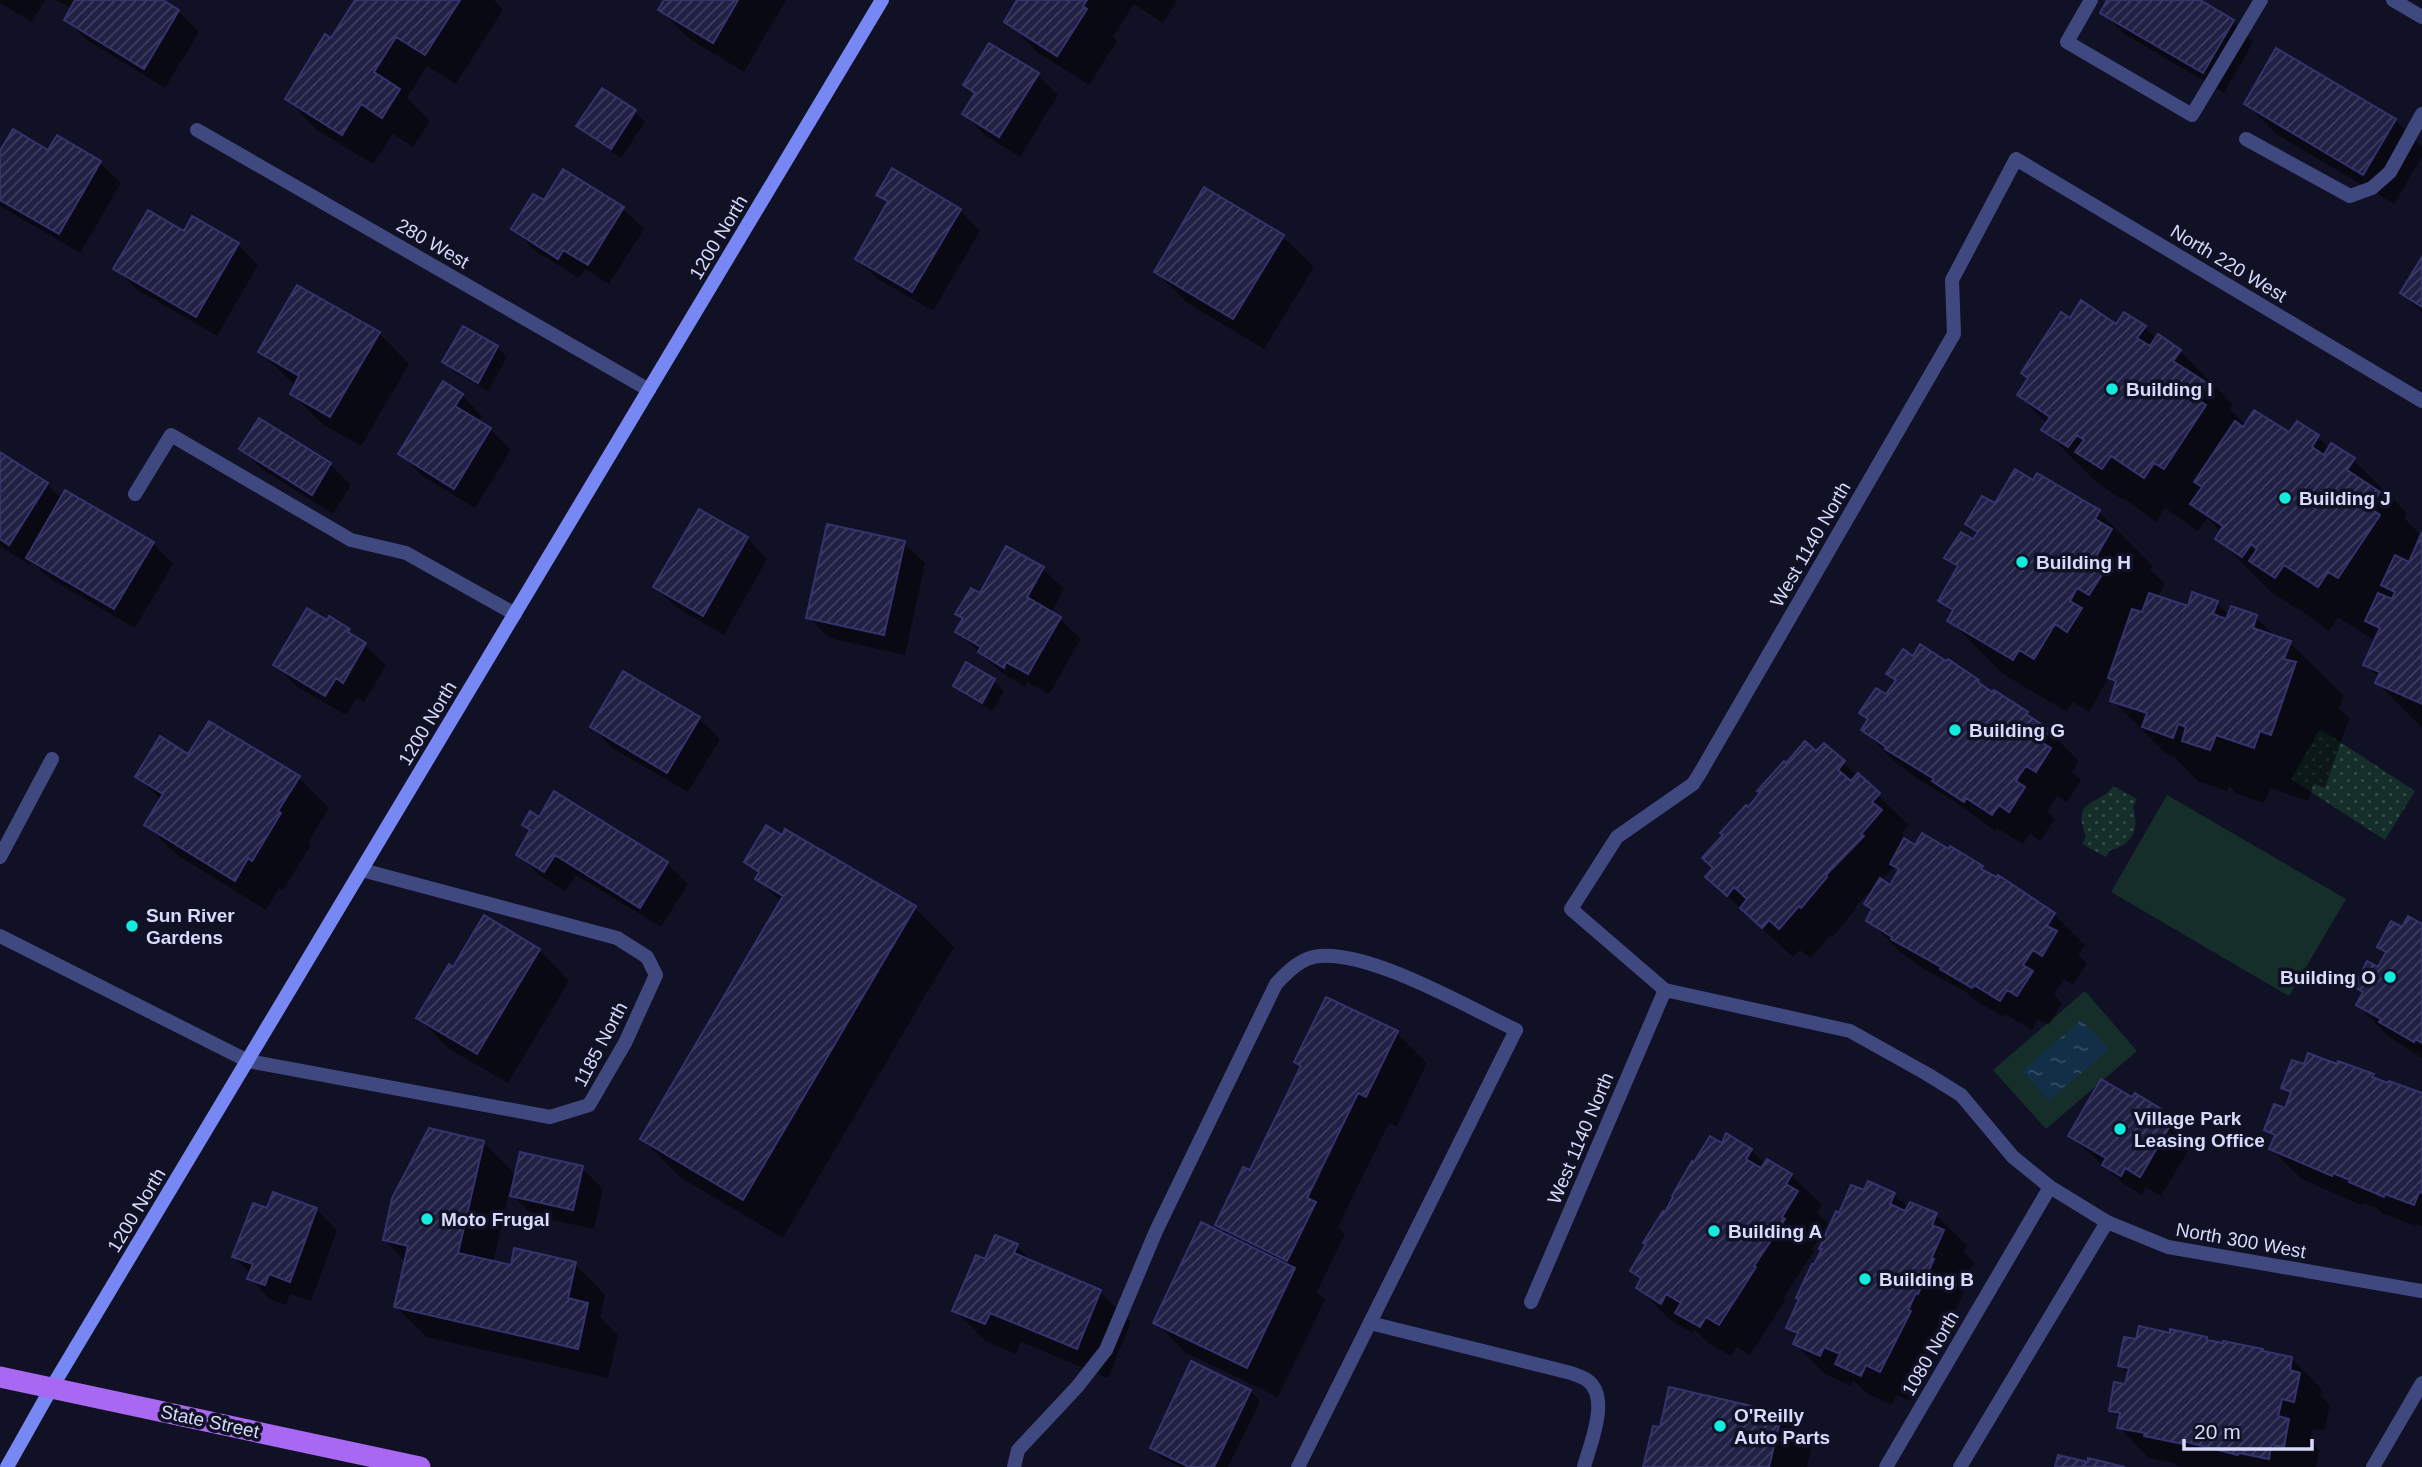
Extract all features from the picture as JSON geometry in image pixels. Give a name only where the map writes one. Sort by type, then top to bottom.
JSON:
[{"type":"main road","name":"State Street","points":[[0,1377],[420,1467]]},
{"type":"street","name":"1200 North","points":[[7,1467],[52,1387],[882,0]]},
{"type":"street","points":[[2091,0],[2067,42],[2192,115],[2261,0]]},
{"type":"street","points":[[2393,0],[2422,16]]},
{"type":"street","points":[[2246,139],[2350,196],[2372,188],[2390,172],[2422,114]]},
{"type":"street","name":"280 West","points":[[197,130],[649,390]]},
{"type":"street","name":"North 220 West","points":[[2016,159],[2422,401]]},
{"type":"street","name":"West 1140 North","points":[[1531,1301],[1665,990],[1571,909],[1617,837],[1693,785],[1954,334],[1952,280],[2016,159]]},
{"type":"street","points":[[135,494],[171,435],[351,540],[406,553],[515,614]]},
{"type":"street","points":[[0,858],[52,760]]},
{"type":"street","name":"1185 North","points":[[248,1061],[550,1117],[589,1105],[625,1043],[656,975],[647,957],[617,938],[362,870]]},
{"type":"street","points":[[0,936],[248,1061]]},
{"type":"street","points":[[1014,1467],[1018,1450],[1077,1387],[1107,1350],[1156,1231],[1276,984],[1292,967],[1318,956],[1349,957],[1405,977],[1516,1030],[1298,1467]]},
{"type":"street","name":"North 300 West","points":[[1665,990],[1850,1031],[1961,1095],[2013,1157],[2050,1187],[2107,1222],[2168,1247],[2422,1291]]},
{"type":"street","name":"1080 North","points":[[1886,1467],[2050,1187]]},
{"type":"street","points":[[1960,1467],[2107,1222]]},
{"type":"street","points":[[1370,1323],[1571,1373],[1589,1381],[1600,1408],[1584,1467]]},
{"type":"street","points":[[2373,1467],[2422,1383]]},
{"type":"green space","points":[[2320,729],[2415,791],[2385,840],[2291,779]]},
{"type":"green space","points":[[2113,786],[2137,799],[2133,807],[2135,829],[2124,845],[2110,850],[2106,857],[2082,844],[2086,837],[2082,815],[2089,804]]},
{"type":"green space","points":[[2167,795],[2346,899],[2289,996],[2111,892]]},
{"type":"green space","points":[[2085,991],[2137,1051],[2046,1129],[1993,1070]]},
{"type":"water","points":[[2081,1020],[2109,1049],[2049,1101],[2022,1071]]},
{"type":"building","points":[[75,0],[163,0],[179,10],[144,69],[64,20]]},
{"type":"building","points":[[355,0],[460,0],[425,55],[396,37],[374,72],[400,89],[382,118],[361,104],[342,135],[285,99],[325,34],[331,38]]},
{"type":"building","points":[[664,0],[738,0],[713,43],[658,10]]},
{"type":"building","points":[[1017,0],[1087,0],[1083,6],[1087,9],[1057,56],[1004,22]]},
{"type":"building","points":[[2107,0],[2200,0],[2234,20],[2203,73],[2100,13]]},
{"type":"building","points":[[989,43],[1039,73],[999,137],[962,114],[975,93],[963,85]]},
{"type":"building","points":[[2276,48],[2396,119],[2363,175],[2244,104]]},
{"type":"building","points":[[602,88],[636,110],[611,149],[576,126]]},
{"type":"building","points":[[13,129],[48,150],[57,135],[101,161],[59,234],[0,200],[0,151]]},
{"type":"building","points":[[892,168],[961,209],[912,292],[855,259],[888,201],[876,195]]},
{"type":"building","points":[[563,169],[624,207],[588,265],[563,250],[558,259],[511,229],[533,194],[544,200]]},
{"type":"building","points":[[1204,187],[1284,235],[1233,319],[1154,272]]},
{"type":"building","points":[[148,210],[184,231],[192,216],[239,243],[196,317],[113,269]]},
{"type":"building","points":[[2422,257],[2422,307],[2400,293]]},
{"type":"building","points":[[297,285],[380,332],[330,417],[290,394],[299,376],[258,352]]},
{"type":"building","name":"Building I","points":[[2081,300],[2116,324],[2124,312],[2146,326],[2137,338],[2150,346],[2158,334],[2181,350],[2173,361],[2207,383],[2197,399],[2206,405],[2164,469],[2154,463],[2144,478],[2111,456],[2102,469],[2075,452],[2084,440],[2077,435],[2068,447],[2041,430],[2050,417],[2017,395],[2028,378],[2021,373],[2061,312],[2070,318]]},
{"type":"building","points":[[463,326],[498,346],[478,383],[442,362]]},
{"type":"building","points":[[443,381],[463,394],[455,406],[491,428],[454,489],[398,454]]},
{"type":"building","name":"Building J","points":[[2254,410],[2289,432],[2297,421],[2319,435],[2312,447],[2324,455],[2331,443],[2355,458],[2347,470],[2380,492],[2370,508],[2380,515],[2338,578],[2328,572],[2318,587],[2284,565],[2275,578],[2249,561],[2257,549],[2251,544],[2242,557],[2215,539],[2223,526],[2190,504],[2202,487],[2194,482],[2235,421],[2243,427]]},
{"type":"building","points":[[259,418],[331,463],[312,495],[239,449]]},
{"type":"building","points":[[0,452],[48,483],[9,545],[0,539]]},
{"type":"building","name":"Building H","points":[[2015,469],[2033,480],[2037,473],[2100,510],[2095,519],[2112,529],[2091,565],[2103,573],[2089,595],[2077,588],[2070,601],[2082,608],[2067,632],[2055,624],[2034,659],[2019,650],[2013,660],[1947,621],[1953,610],[1938,601],[1958,566],[1944,558],[1961,532],[1973,539],[1978,532],[1965,524],[1982,496],[1995,503]]},
{"type":"building","points":[[65,490],[154,542],[114,609],[26,558]]},
{"type":"building","points":[[699,509],[748,537],[703,616],[653,587]]},
{"type":"building","points":[[827,524],[905,541],[884,635],[806,618]]},
{"type":"building","points":[[2422,532],[2422,704],[2375,683],[2380,672],[2363,665],[2380,628],[2365,621],[2378,593],[2392,599],[2395,592],[2381,585],[2395,555],[2409,562]]},
{"type":"building","points":[[1006,546],[1044,567],[1027,597],[1061,617],[1028,674],[1006,662],[1004,668],[978,652],[981,647],[955,632],[963,618],[955,614],[971,588],[980,593]]},
{"type":"building","points":[[2192,592],[2218,601],[2213,614],[2226,619],[2231,606],[2257,615],[2253,628],[2291,641],[2284,659],[2296,662],[2271,735],[2260,731],[2254,748],[2216,735],[2210,750],[2182,741],[2186,727],[2178,724],[2173,738],[2142,727],[2147,713],[2110,701],[2116,681],[2108,678],[2132,609],[2142,612],[2149,593],[2188,606]]},
{"type":"building","points":[[307,608],[327,620],[329,616],[366,643],[343,683],[336,678],[325,696],[273,665]]},
{"type":"building","name":"Building G","points":[[1920,644],[1946,661],[1948,659],[1992,692],[1994,690],[2028,712],[2026,714],[2050,730],[2041,742],[2051,748],[2036,772],[2026,766],[2020,774],[2016,781],[2025,787],[2009,812],[1999,805],[1992,815],[1966,798],[1964,802],[1861,730],[1868,719],[1859,713],[1876,688],[1886,694],[1896,680],[1886,674],[1903,649],[1913,656]]},
{"type":"building","points":[[966,662],[995,679],[982,703],[953,686]]},
{"type":"building","points":[[623,671],[700,717],[667,773],[590,727]]},
{"type":"building","points":[[209,721],[300,776],[252,861],[248,858],[235,881],[144,825],[163,794],[135,777],[160,736],[188,754]]},
{"type":"building","points":[[1805,741],[1816,751],[1824,743],[1845,761],[1838,770],[1851,781],[1858,773],[1880,793],[1872,802],[1882,810],[1861,834],[1864,836],[1826,875],[1801,908],[1799,906],[1779,929],[1769,920],[1762,928],[1740,908],[1747,899],[1734,887],[1727,896],[1705,877],[1713,868],[1702,858],[1723,835],[1720,833],[1746,805],[1748,807],[1760,793],[1757,791]]},
{"type":"building","points":[[554,791],[668,862],[640,908],[555,855],[544,872],[516,855],[530,830],[522,825],[530,811],[539,817]]},
{"type":"building","points":[[766,825],[782,835],[785,829],[916,906],[743,1200],[640,1139],[783,896],[755,879],[759,872],[744,862]]},
{"type":"building","points":[[1922,833],[1949,849],[1950,846],[1983,866],[1981,869],[1996,877],[1998,875],[2055,913],[2047,926],[2057,931],[2042,956],[2033,950],[2023,965],[2033,971],[2017,996],[2007,990],[2000,1001],[1974,985],[1972,988],[1866,921],[1872,909],[1864,904],[1880,878],[1890,885],[1899,869],[1890,864],[1904,838],[1915,845]]},
{"type":"building","points":[[484,915],[540,949],[477,1054],[416,1018],[449,964],[453,967]]},
{"type":"building","name":"Building O","points":[[2408,916],[2422,924],[2422,1043],[2415,1039],[2414,1042],[2379,1022],[2381,1019],[2356,1005],[2363,992],[2354,987],[2367,961],[2378,967],[2386,952],[2377,947],[2391,921],[2402,927]]},
{"type":"building","points":[[1326,997],[1398,1031],[1366,1097],[1358,1093],[1307,1198],[1316,1202],[1287,1261],[1215,1225],[1243,1167],[1250,1170],[1301,1066],[1294,1062]]},
{"type":"building","points":[[2308,1053],[2337,1064],[2338,1061],[2374,1074],[2372,1077],[2422,1093],[2422,1193],[2419,1192],[2414,1205],[2385,1194],[2384,1197],[2349,1182],[2350,1180],[2333,1173],[2332,1176],[2269,1149],[2275,1135],[2264,1130],[2274,1104],[2285,1108],[2291,1092],[2281,1088],[2292,1060],[2304,1064]]},
{"type":"building","name":"Village Park Leasing Office","points":[[2101,1079],[2132,1097],[2135,1093],[2161,1109],[2159,1114],[2172,1122],[2140,1177],[2125,1168],[2121,1176],[2102,1165],[2106,1158],[2068,1136]]},
{"type":"building","name":"Moto Frugal","points":[[429,1128],[484,1141],[458,1253],[511,1265],[514,1248],[576,1262],[568,1298],[588,1303],[578,1349],[394,1307],[408,1246],[383,1240],[392,1198]]},
{"type":"building","name":"Building A","points":[[1726,1133],[1752,1149],[1746,1159],[1761,1168],[1767,1159],[1792,1174],[1786,1184],[1798,1191],[1782,1217],[1785,1219],[1719,1325],[1706,1317],[1700,1327],[1675,1313],[1681,1303],[1666,1294],[1661,1304],[1636,1288],[1641,1278],[1630,1271],[1646,1244],[1643,1243],[1663,1211],[1665,1212],[1692,1161],[1694,1162],[1710,1136],[1722,1143]]},
{"type":"building","points":[[520,1152],[583,1166],[573,1210],[510,1196]]},
{"type":"building","name":"Building B","points":[[1868,1181],[1895,1193],[1890,1204],[1905,1211],[1910,1202],[1937,1213],[1932,1225],[1944,1230],[1931,1259],[1934,1259],[1908,1310],[1911,1311],[1880,1372],[1866,1365],[1861,1376],[1835,1364],[1840,1354],[1824,1347],[1820,1356],[1793,1344],[1798,1333],[1786,1328],[1799,1299],[1796,1298],[1822,1249],[1819,1249],[1836,1211],[1839,1213],[1851,1185],[1864,1190]]},
{"type":"building","points":[[273,1192],[317,1208],[290,1282],[269,1274],[265,1285],[247,1279],[253,1264],[232,1257],[253,1203],[267,1208]]},
{"type":"building","points":[[1201,1222],[1295,1268],[1247,1368],[1153,1323]]},
{"type":"building","points":[[995,1235],[1018,1244],[1014,1253],[1101,1290],[1077,1349],[990,1313],[985,1324],[952,1311],[976,1255],[985,1259]]},
{"type":"building","points":[[2139,1326],[2170,1333],[2170,1329],[2207,1337],[2207,1340],[2263,1349],[2292,1357],[2290,1370],[2300,1373],[2294,1402],[2282,1399],[2278,1416],[2289,1419],[2284,1447],[2271,1445],[2269,1459],[2239,1453],[2238,1455],[2183,1441],[2183,1444],[2117,1428],[2120,1413],[2109,1411],[2114,1382],[2125,1384],[2129,1368],[2118,1366],[2124,1337],[2136,1339]]},
{"type":"building","points":[[1191,1361],[1251,1390],[1214,1467],[1189,1467],[1150,1448]]},
{"type":"building","name":"O'Reilly Auto Parts","points":[[1669,1387],[1782,1413],[1769,1467],[1643,1467],[1653,1426],[1660,1427]]},
{"type":"building","points":[[2058,1455],[2088,1462],[2088,1458],[2125,1467],[2055,1467]]},
{"type":"place","name":"Building I","points":[[2112,389]]},
{"type":"place","name":"Building J","points":[[2285,498]]},
{"type":"place","name":"Building H","points":[[2022,562]]},
{"type":"place","name":"Building G","points":[[1955,730]]},
{"type":"place","name":"Sun River Gardens","points":[[132,926]]},
{"type":"place","name":"Building O","points":[[2390,977]]},
{"type":"place","name":"Village Park Leasing Office","points":[[2120,1129]]},
{"type":"place","name":"Moto Frugal","points":[[427,1219]]},
{"type":"place","name":"Building A","points":[[1714,1231]]},
{"type":"place","name":"Building B","points":[[1865,1279]]},
{"type":"place","name":"O'Reilly Auto Parts","points":[[1720,1426]]}]
